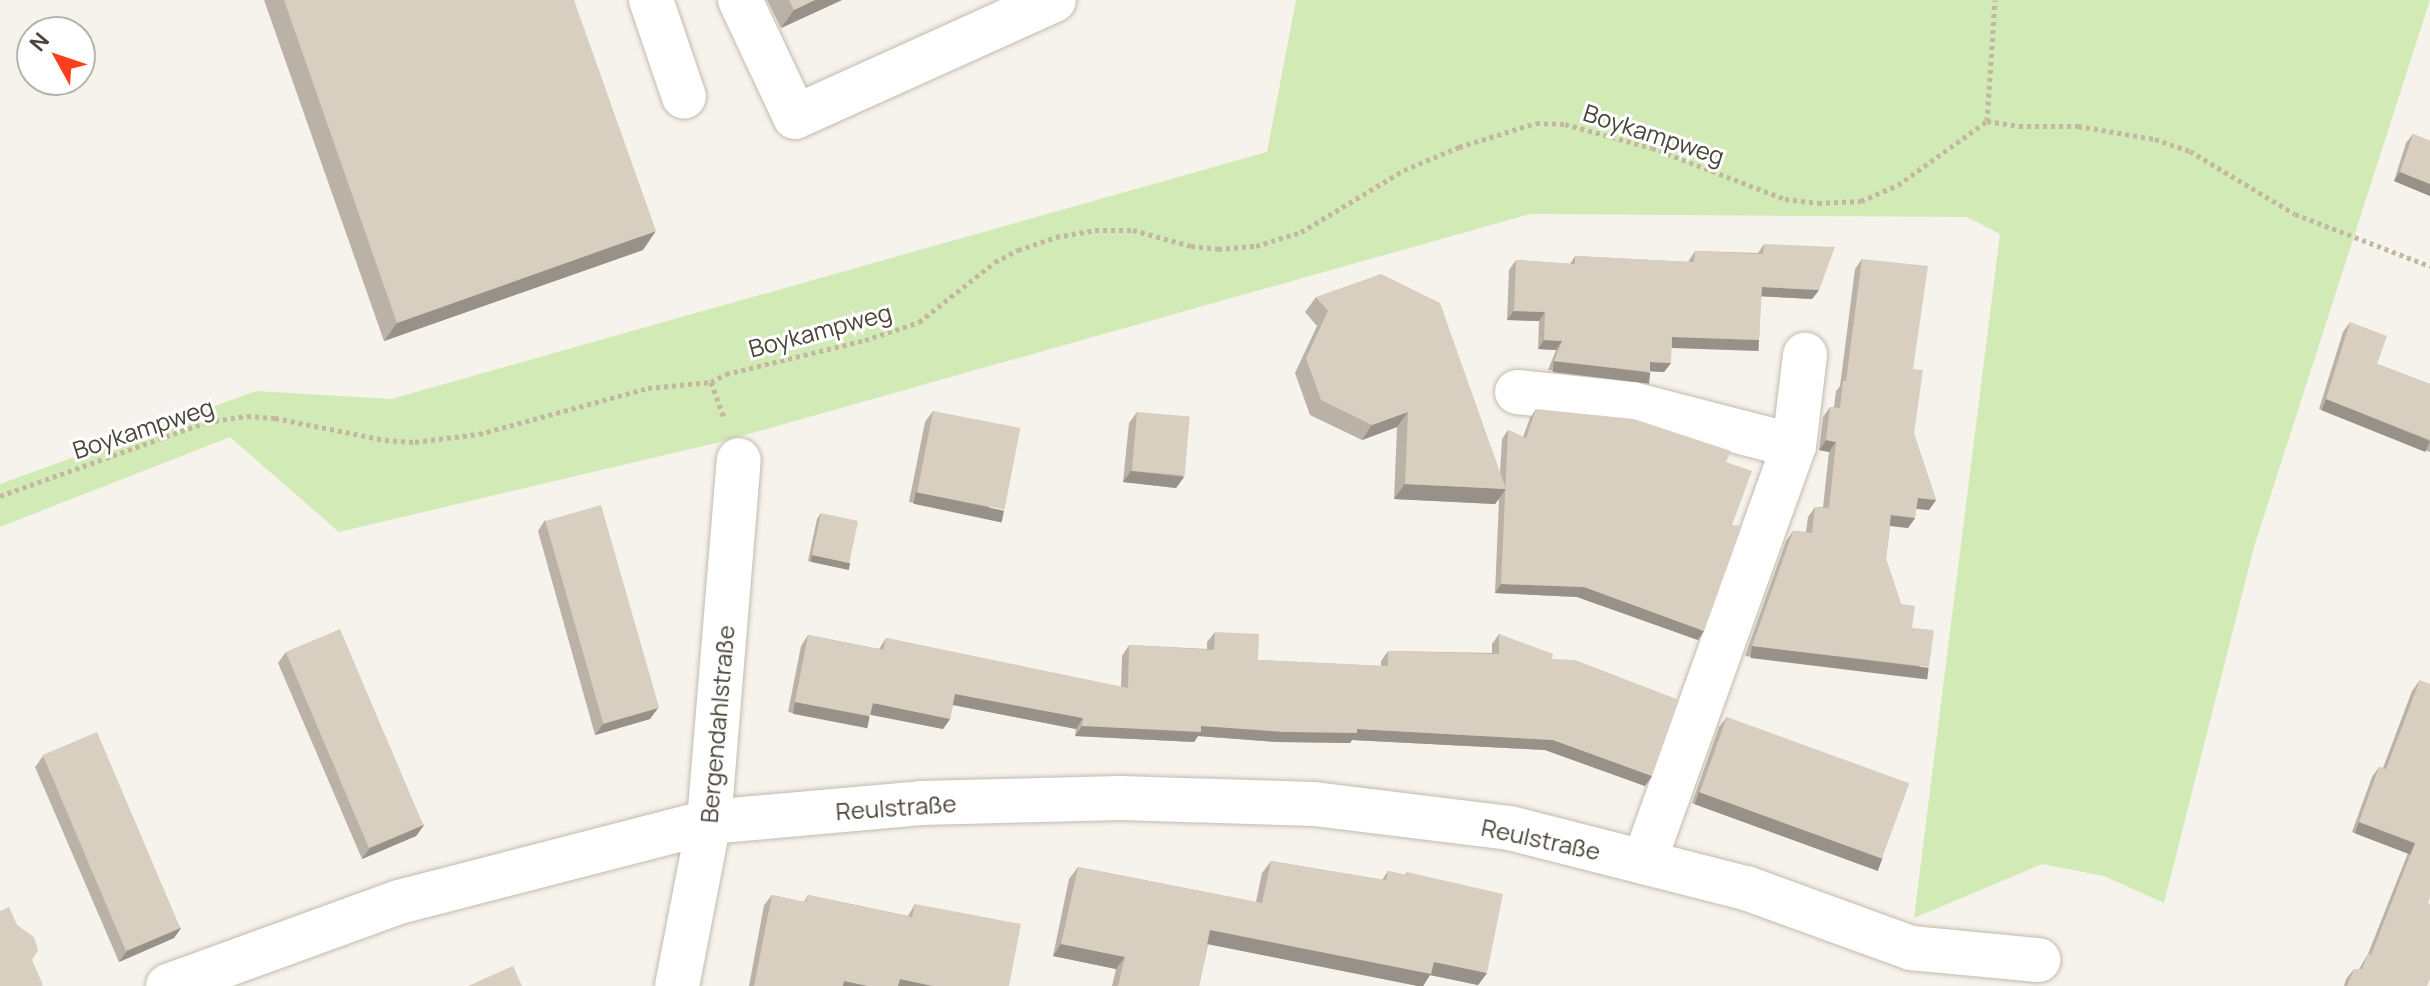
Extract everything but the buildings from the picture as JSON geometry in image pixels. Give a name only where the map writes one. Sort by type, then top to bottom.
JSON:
[{"type":"street","points":[[651,0],[684,97]]},
{"type":"street","points":[[740,0],[795,117],[1054,0]]},
{"type":"street","points":[[1644,862],[1794,446],[1805,355]]},
{"type":"street","points":[[1517,392],[1632,404],[1794,446]]},
{"type":"street","name":"Bergendahlstraße","points":[[677,986],[709,822],[739,460]]},
{"type":"street","name":"Reulstraße","points":[[168,986],[399,902],[709,822],[921,803],[1121,798],[1314,804],[1510,828],[1746,888],[1911,948],[2038,960]]},
{"type":"path","points":[[1995,0],[1987,121],[2019,126],[2091,127],[2155,139],[2202,158],[2295,214],[2430,266]]},
{"type":"path","name":"Boykampweg","points":[[0,496],[207,422],[247,416],[275,418],[385,440],[415,442],[479,434],[648,388],[711,382],[726,374],[865,340],[919,322],[995,262],[1056,237],[1095,230],[1133,230],[1191,246],[1218,249],[1256,246],[1301,232],[1404,170],[1459,147],[1536,123],[1565,124],[1652,148],[1785,199],[1818,203],[1861,201],[1898,185],[1987,121]]},
{"type":"green space","points":[[1296,0],[2430,0],[2254,547],[2164,903],[2104,876],[2042,864],[1914,918],[2000,234],[1967,217],[1530,214],[720,442],[339,532],[230,437],[0,527],[0,484],[256,391],[391,399],[1267,152]]}]
